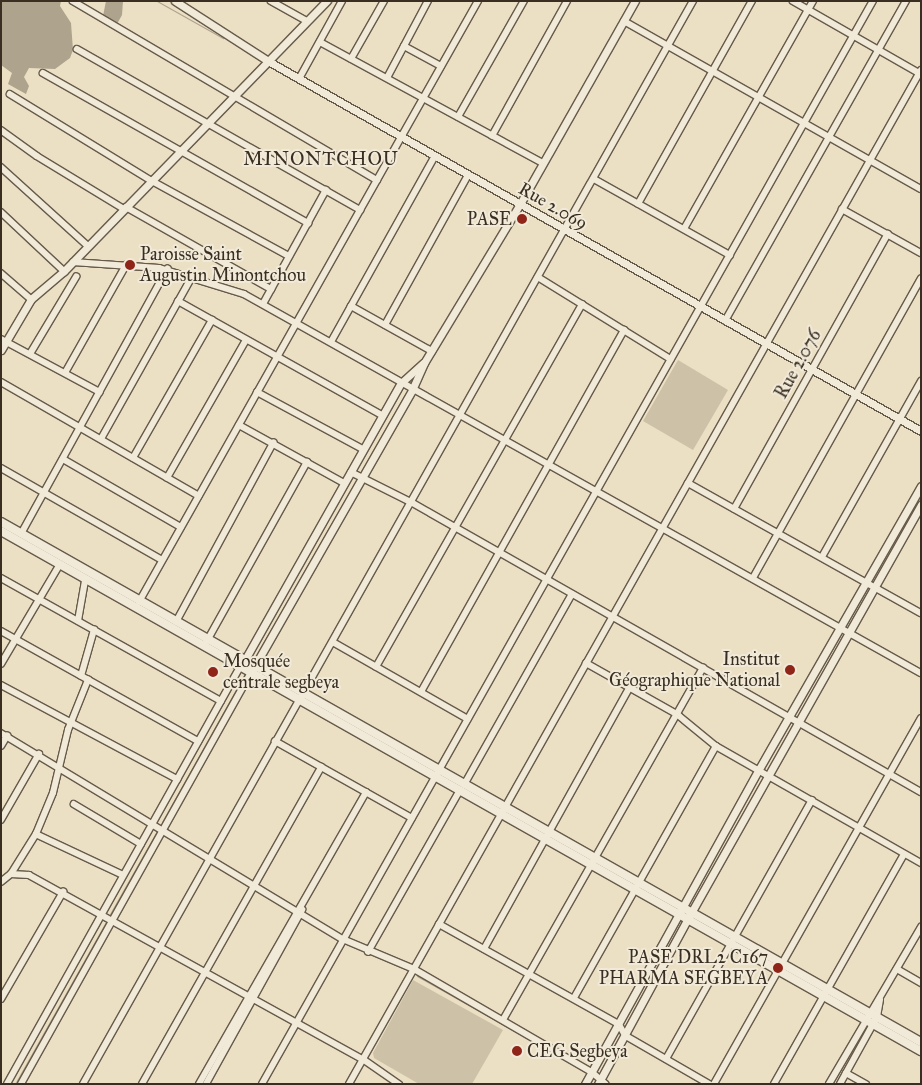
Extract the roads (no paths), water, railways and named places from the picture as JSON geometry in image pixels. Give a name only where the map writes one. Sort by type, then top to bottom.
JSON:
[{"type":"main road","points":[[1,522],[207,640],[298,700],[433,778],[461,789],[548,835],[825,992],[921,1051]]},
{"type":"main road","points":[[1,531],[85,581],[243,663]]},
{"type":"main road","points":[[253,669],[303,692],[437,770],[461,789]]},
{"type":"main road","points":[[871,1019],[921,1042]]},
{"type":"street","points":[[73,1],[236,95],[377,180]]},
{"type":"street","name":"Rue 2.069","points":[[175,1],[299,79],[921,431]]},
{"type":"street","points":[[271,1],[307,21]]},
{"type":"street","points":[[1,350],[3,340],[31,299],[73,262],[326,1]]},
{"type":"street","points":[[351,59],[384,1]]},
{"type":"street","points":[[387,78],[428,1]]},
{"type":"street","points":[[139,602],[478,1]]},
{"type":"street","points":[[458,117],[524,1]]},
{"type":"street","points":[[492,136],[566,1]]},
{"type":"street","points":[[83,1084],[693,1]]},
{"type":"street","points":[[638,204],[752,1]]},
{"type":"street","points":[[349,1084],[920,72],[794,1]]},
{"type":"street","points":[[684,230],[813,1]]},
{"type":"street","points":[[262,1084],[412,818],[437,770],[547,580],[873,1]]},
{"type":"street","points":[[726,321],[906,1]]},
{"type":"street","points":[[299,79],[340,2]]},
{"type":"street","points":[[21,1084],[360,478],[412,390],[424,363],[520,204],[633,2]]},
{"type":"street","points":[[624,21],[921,189]]},
{"type":"street","points":[[320,42],[543,163]]},
{"type":"street","points":[[404,46],[441,66]]},
{"type":"street","points":[[77,49],[360,210]]},
{"type":"street","points":[[43,73],[308,223]]},
{"type":"street","points":[[10,94],[152,181],[289,256]]},
{"type":"street","points":[[1,130],[37,156],[125,208],[271,289]]},
{"type":"street","points":[[331,342],[435,156]]},
{"type":"street","points":[[1,167],[88,246]]},
{"type":"street","points":[[385,324],[468,175]]},
{"type":"street","points":[[594,179],[730,255]]},
{"type":"street","points":[[263,304],[326,190]]},
{"type":"street","points":[[842,209],[921,252]]},
{"type":"street","points":[[1,212],[64,271]]},
{"type":"street","name":"Rue 2.076","points":[[734,508],[888,234]]},
{"type":"street","points":[[73,262],[167,269],[236,290],[921,673]]},
{"type":"street","points":[[65,373],[126,265]]},
{"type":"street","points":[[21,534],[167,269]]},
{"type":"street","points":[[1,273],[31,299]]},
{"type":"street","points":[[30,354],[76,277]]},
{"type":"street","points":[[101,439],[192,277]]},
{"type":"street","points":[[538,277],[672,359]]},
{"type":"street","points":[[753,578],[921,279]]},
{"type":"street","points":[[178,301],[382,416]]},
{"type":"street","points":[[376,667],[582,304]]},
{"type":"street","points":[[352,306],[432,351]]},
{"type":"street","points":[[133,458],[212,320]]},
{"type":"street","points":[[421,692],[624,330]]},
{"type":"street","points":[[3,340],[100,392]]},
{"type":"street","points":[[167,478],[246,340]]},
{"type":"street","points":[[7,1084],[151,824],[401,383],[424,363]]},
{"type":"street","points":[[822,557],[921,381]]},
{"type":"street","points":[[1,382],[199,496]]},
{"type":"street","points":[[257,392],[363,449]]},
{"type":"street","points":[[239,425],[344,483]]},
{"type":"street","points":[[176,622],[273,443]]},
{"type":"street","points":[[62,459],[181,526]]},
{"type":"street","points":[[207,640],[307,462]]},
{"type":"street","points":[[1,468],[162,560]]},
{"type":"street","points":[[351,472],[411,502],[921,792]]},
{"type":"street","points":[[688,483],[921,613]]},
{"type":"street","points":[[1,746],[4,735],[39,754],[59,770],[299,910],[343,939],[368,952],[414,969],[592,1072],[601,1083],[689,916],[768,776],[841,628],[921,486]]},
{"type":"street","points":[[585,1084],[759,769],[794,721],[848,632],[921,504]]},
{"type":"street","points":[[1,664],[59,566]]},
{"type":"street","points":[[1,578],[221,701]]},
{"type":"street","points":[[78,621],[85,581]]},
{"type":"street","points":[[368,952],[572,594]]},
{"type":"street","points":[[81,676],[94,630]]},
{"type":"street","points":[[1,631],[198,742]]},
{"type":"street","points":[[333,642],[468,719]]},
{"type":"street","points":[[586,663],[676,714],[716,746],[921,863]]},
{"type":"street","points":[[503,1020],[591,861],[703,668]]},
{"type":"street","points":[[1,882],[11,874],[36,834],[59,770],[70,724],[88,680]]},
{"type":"street","points":[[1,685],[70,724],[177,779]]},
{"type":"street","points":[[484,949],[629,688]]},
{"type":"street","points":[[714,1084],[921,718]]},
{"type":"street","points":[[275,741],[412,818]]},
{"type":"street","points":[[574,998],[635,885],[716,746]]},
{"type":"street","points":[[1,820],[39,754]]},
{"type":"street","points":[[142,1084],[321,767]]},
{"type":"street","points":[[206,1084],[304,898],[366,792]]},
{"type":"street","points":[[666,1060],[734,942],[812,800]]},
{"type":"street","points":[[74,804],[141,844]]},
{"type":"street","points":[[36,834],[123,875]]},
{"type":"street","points":[[774,1084],[904,854]]},
{"type":"street","points":[[11,874],[29,875],[114,919],[363,1059],[399,1084]]},
{"type":"street","points":[[1,999],[63,892]]},
{"type":"street","points":[[439,924],[619,1024],[626,1036],[710,1084]]},
{"type":"street","points":[[840,1084],[880,1000],[921,927]]},
{"type":"street","points":[[897,970],[921,982]]},
{"type":"street","points":[[199,1084],[252,996]]},
{"type":"street","points":[[829,1084],[871,1019]]},
{"type":"street","points":[[846,1073],[866,1084]]},
{"type":"waterway","points":[[157,1],[223,38]]},
{"type":"waterway","points":[[162,822],[246,672]]},
{"type":"waterway","points":[[110,914],[157,831]]},
{"type":"waterway","points":[[15,1084],[107,920]]},
{"type":"waterway","points":[[417,976],[527,1038]]},
{"type":"waterway","points":[[836,1084],[866,1031]]},
{"type":"place","name":"PASE","points":[[522,219]]},
{"type":"place","name":"Paroisse Saint Augustin Minontchou","points":[[130,265]]},
{"type":"place","name":"Institut Géographique National","points":[[790,670]]},
{"type":"place","name":"Mosquée centrale segbeya","points":[[213,672]]},
{"type":"place","name":"PASE DRL2 C167 PHARMA SEGBEYA","points":[[778,968]]},
{"type":"place","name":"CEG Segbeya","points":[[517,1051]]},
{"type":"district","name":"MINONTCHOU","points":[[321,159]]}]
